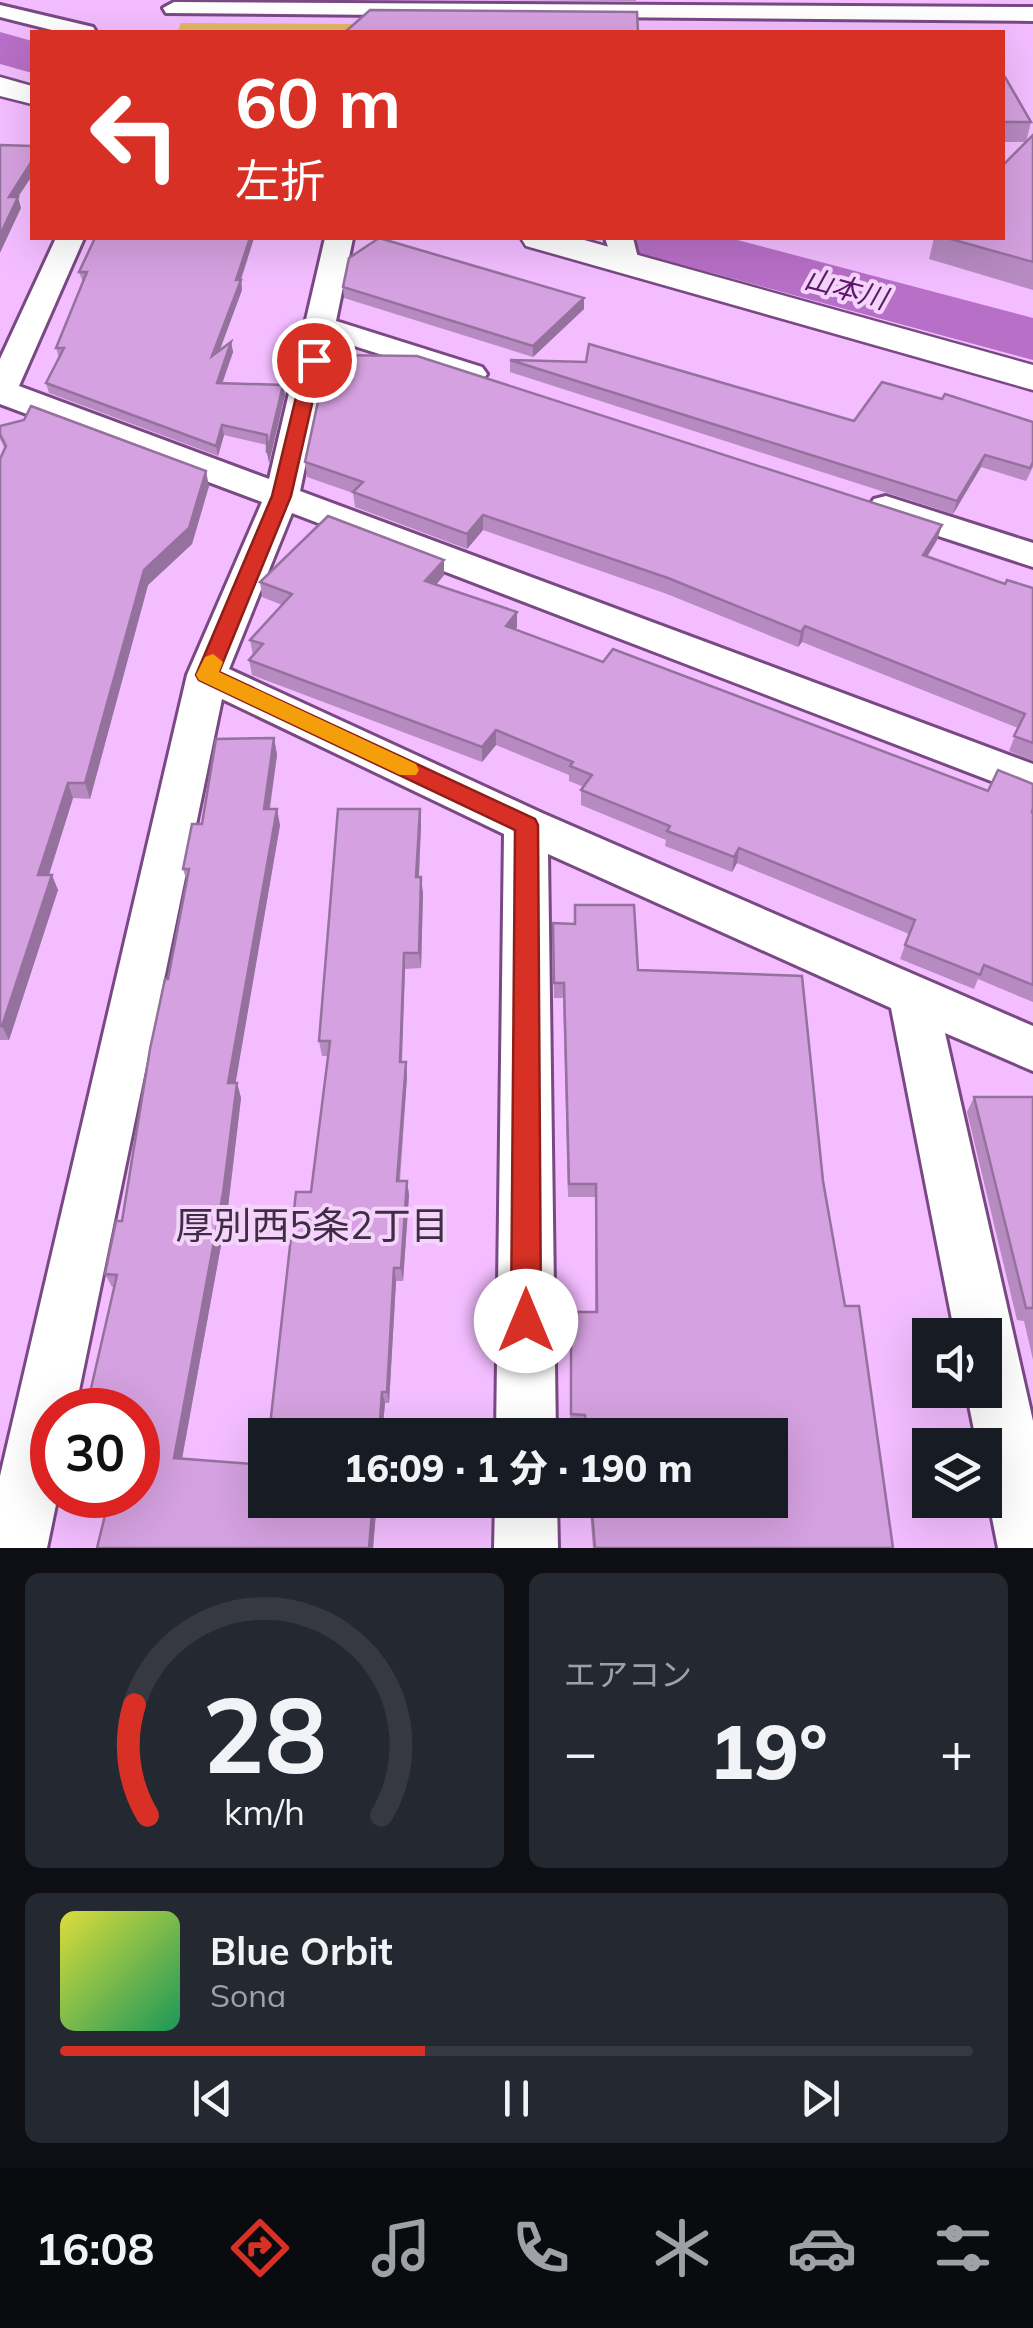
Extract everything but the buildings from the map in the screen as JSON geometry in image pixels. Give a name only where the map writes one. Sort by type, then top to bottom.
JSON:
[{"type":"street","points":[[165,30],[176,4],[488,5],[671,14],[1033,14]]},
{"type":"street","points":[[0,11],[77,30]]},
{"type":"street","points":[[0,86],[30,94]]},
{"type":"street","points":[[69,240],[0,391],[1033,781]]},
{"type":"street","points":[[15,1548],[207,675],[282,496],[339,240]]},
{"type":"street","points":[[558,240],[621,247],[1033,378]]},
{"type":"street","points":[[322,326],[509,386]]},
{"type":"street","points":[[864,500],[1033,555]]},
{"type":"street","points":[[207,675],[526,825],[1033,1049]]},
{"type":"street","points":[[526,825],[526,1418]]},
{"type":"street","points":[[913,998],[981,1318]]},
{"type":"street","points":[[1000,1408],[1030,1548]]},
{"type":"street","points":[[526,1518],[526,1548]]},
{"type":"shaded area","points":[[181,23],[359,24],[352,30],[178,30]]},
{"type":"waterway","name":"山本川","points":[[0,48],[30,56]]},
{"type":"waterway","name":"山本川","points":[[665,240],[1033,339]]},
{"type":"slow traffic","points":[[213,662],[207,675],[408,770]]},
{"type":"district","name":"厚別西5条2丁目","points":[[312,1225]]},
{"type":"route","points":[[314,360],[282,496],[207,675],[526,825],[526,1321]]}]
